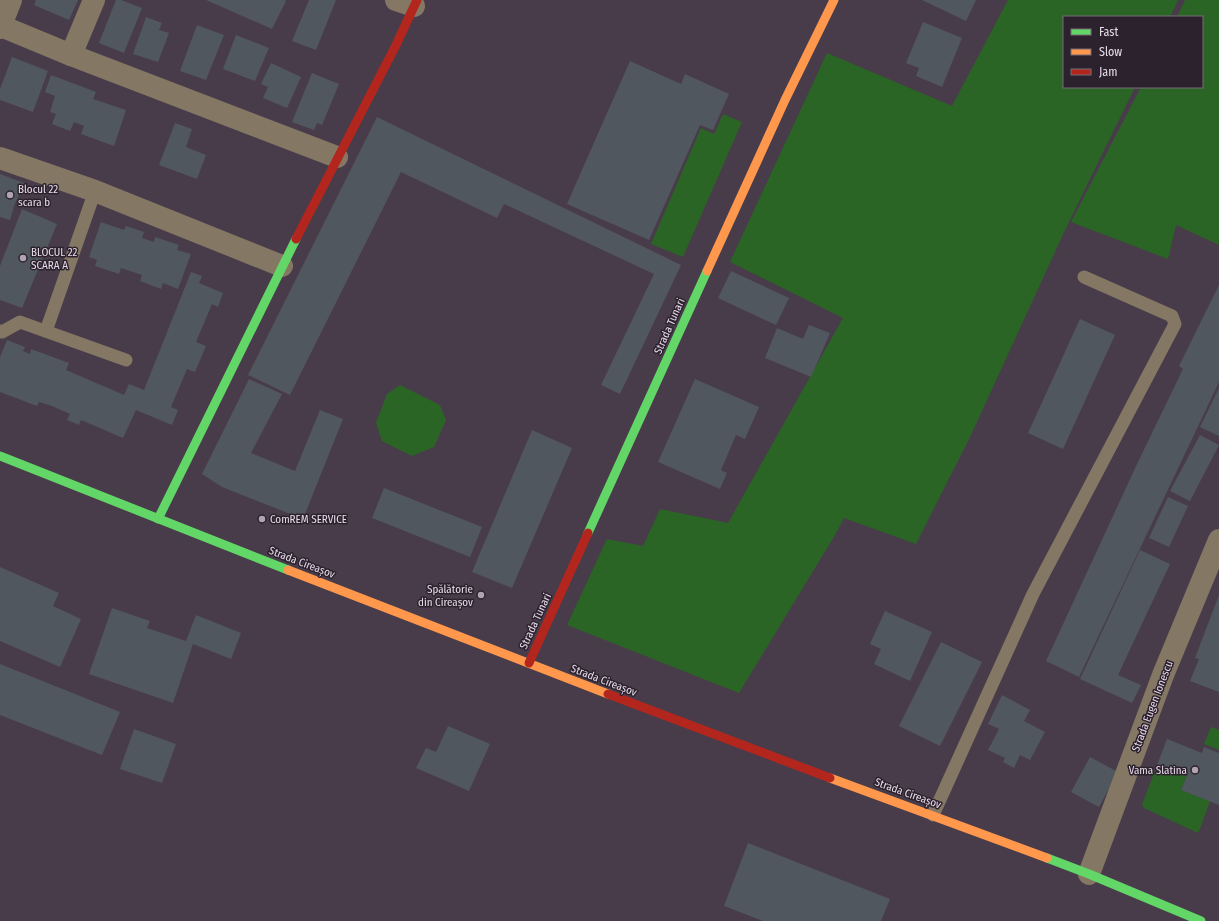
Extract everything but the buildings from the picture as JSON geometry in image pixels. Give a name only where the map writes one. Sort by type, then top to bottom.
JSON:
[{"type":"street","points":[[12,0],[0,27],[338,157]]},
{"type":"street","points":[[71,55],[94,0]]},
{"type":"street","name":"Strada Tunari","points":[[529,663],[784,100],[834,0]]},
{"type":"street","points":[[158,519],[282,266],[395,47],[409,2]]},
{"type":"street","points":[[0,158],[95,191],[282,266]]},
{"type":"street","name":"Strada Cireașov","points":[[0,456],[654,712],[1089,874],[1202,921]]},
{"type":"street","name":"Strada Eugen Ionescu","points":[[1089,874],[1163,675],[1219,540]]},
{"type":"lane","points":[[46,331],[95,191]]},
{"type":"lane","points":[[933,815],[1033,594],[1175,324],[1172,316],[1084,277]]},
{"type":"lane","points":[[0,331],[2,332],[20,322],[126,360]]},
{"type":"green space","points":[[1008,0],[1178,0],[1170,16],[1063,16],[1063,88],[1135,88],[1066,228],[970,437],[916,544],[844,518],[739,693],[567,625],[607,539],[643,546],[660,509],[728,523],[843,318],[730,262],[827,53],[952,106]]},
{"type":"green space","points":[[1185,0],[1219,0],[1219,245],[1176,225],[1168,259],[1071,222],[1140,88],[1203,88],[1203,16],[1177,16]]},
{"type":"green space","points":[[723,114],[742,122],[683,257],[651,244],[701,128],[714,134]]},
{"type":"green space","points":[[400,385],[440,405],[446,420],[434,447],[412,456],[382,441],[376,423],[387,394]]},
{"type":"green space","points":[[1211,727],[1219,730],[1219,750],[1204,744]]},
{"type":"green space","points":[[1157,765],[1187,776],[1181,790],[1210,801],[1198,833],[1144,808],[1142,805]]},
{"type":"traffic: fast","points":[[158,519],[296,239]]},
{"type":"traffic: fast","points":[[588,533],[707,271]]},
{"type":"traffic: fast","points":[[0,456],[288,570]]},
{"type":"traffic: fast","points":[[1047,858],[1201,921]]},
{"type":"traffic: slow","points":[[707,271],[785,100],[834,0]]},
{"type":"traffic: slow","points":[[288,570],[608,694]]},
{"type":"traffic: slow","points":[[830,778],[1047,858]]},
{"type":"traffic: jam","points":[[296,239],[395,47],[417,0]]},
{"type":"traffic: jam","points":[[529,663],[588,533]]},
{"type":"traffic: jam","points":[[608,694],[830,778]]},
{"type":"place","name":"Blocul 22 scara b","points":[[10,195]]},
{"type":"place","name":"BLOCUL 22 SCARA A","points":[[23,258]]},
{"type":"place","name":"ComREM SERVICE","points":[[262,519]]},
{"type":"place","name":"Spălătorie din Cireașov","points":[[481,595]]},
{"type":"place","name":"Vama Slatina","points":[[1195,770]]}]
